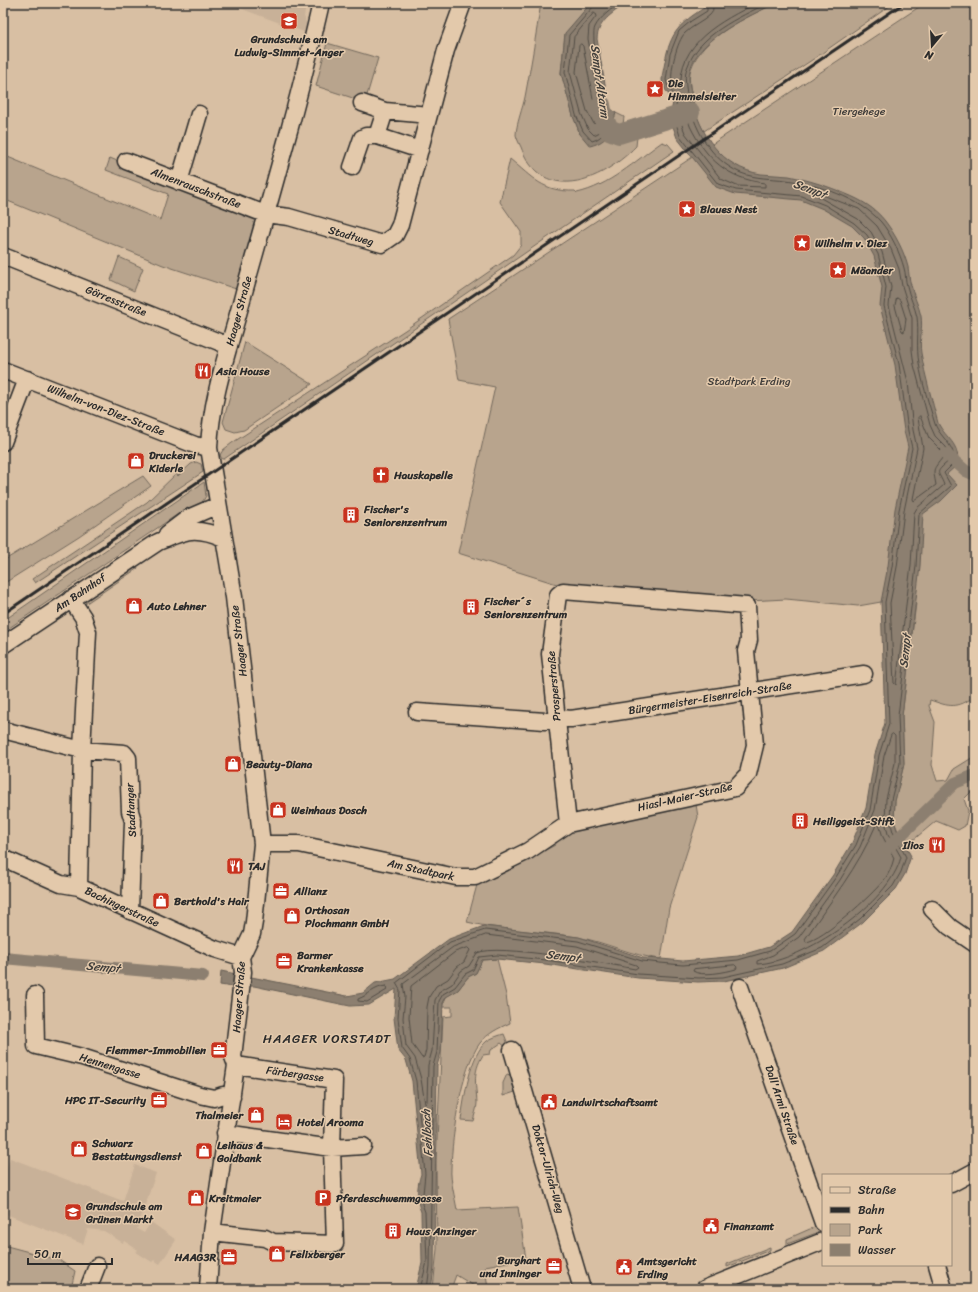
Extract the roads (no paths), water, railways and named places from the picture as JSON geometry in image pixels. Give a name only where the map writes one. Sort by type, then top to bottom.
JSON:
[{"type":"street","name":"Haager Straße","points":[[208,1289],[212,1232],[225,1133],[236,1066],[233,1057],[241,991],[242,964],[252,934],[254,922],[262,844],[234,597],[209,448],[210,429],[229,346],[302,85],[321,3]]},
{"type":"street","name":"Stadtweg","points":[[265,214],[289,217],[382,244],[395,235],[400,225],[446,50],[463,3]]},
{"type":"street","points":[[362,103],[385,110],[428,115]]},
{"type":"street","points":[[377,136],[385,110]]},
{"type":"street","points":[[179,182],[199,114]]},
{"type":"street","points":[[352,167],[362,138],[366,136],[377,136],[420,150]]},
{"type":"street","name":"Almenrauschstraße","points":[[126,161],[265,214]]},
{"type":"street","name":"Görresstraße","points":[[3,256],[229,346]]},
{"type":"street","name":"Wilhelm-von-Diez-Straße","points":[[3,370],[195,445],[209,448]]},
{"type":"street","points":[[3,442],[27,379]]},
{"type":"street","name":"Am Bahnhof","points":[[3,645],[158,542],[188,518],[218,505]]},
{"type":"street","name":"Am Bahnhof","points":[[158,542],[178,534],[200,530],[224,538]]},
{"type":"street","name":"Prosperstraße","points":[[568,824],[550,654],[558,595],[563,591],[747,606]]},
{"type":"street","points":[[72,599],[83,617],[88,632],[82,750],[79,887]]},
{"type":"street","name":"Hiasl-Maier-Straße","points":[[568,824],[735,788],[748,774],[755,745],[746,651],[749,640],[747,606]]},
{"type":"street","name":"Bürgermeister-Eisenreich-Straße","points":[[417,712],[546,721],[571,719],[864,674]]},
{"type":"street","name":"Stadtanger","points":[[3,730],[82,750],[124,753],[128,758],[130,811],[133,821],[130,911]]},
{"type":"street","name":"Am Stadtpark","points":[[262,844],[299,844],[456,877],[467,878],[475,877],[528,850],[568,824]]},
{"type":"street","name":"Bachingerstraße","points":[[3,858],[61,884],[79,887],[215,949],[242,964]]},
{"type":"street","points":[[932,909],[950,927],[975,944]]},
{"type":"street","name":"Dall'Armi Straße","points":[[740,987],[822,1220]]},
{"type":"street","name":"Hennengasse","points":[[35,995],[36,1046],[82,1057],[200,1096],[214,1098],[223,1096],[232,1097]]},
{"type":"street","name":"Doktor-Ulrich-Weg","points":[[512,1050],[582,1289]]},
{"type":"street","name":"Färbergasse","points":[[236,1066],[334,1080],[332,1148]]},
{"type":"street","points":[[225,1133],[332,1148],[363,1146]]},
{"type":"street","points":[[212,1232],[265,1238],[273,1242],[335,1244],[332,1148]]},
{"type":"street","points":[[952,1183],[975,1171]]},
{"type":"street","points":[[704,1289],[822,1241]]},
{"type":"street","points":[[88,1289],[97,1266]]},
{"type":"street","points":[[937,1266],[944,1289]]},
{"type":"water","points":[[591,3],[626,3],[607,18],[600,27],[598,33],[597,39],[609,107],[616,113],[610,130],[605,138],[597,144],[590,146],[580,134],[573,116],[561,73],[565,33]]},
{"type":"water","name":"Fehlbach","points":[[703,3],[776,3],[726,29],[703,48],[695,58],[689,76],[691,94],[700,124],[714,147],[735,165],[761,174],[789,176],[832,188],[852,196],[867,205],[877,212],[885,221],[902,249],[908,267],[912,289],[920,312],[921,353],[938,423],[957,451],[958,464],[947,474],[957,485],[941,501],[923,514],[920,566],[902,716],[904,764],[895,801],[894,821],[897,830],[911,856],[905,874],[896,889],[863,922],[824,951],[783,968],[724,981],[698,982],[638,978],[545,964],[497,959],[482,960],[476,973],[468,977],[458,990],[446,997],[443,1003],[441,1052],[437,1066],[434,1267],[431,1289],[416,1289],[422,1263],[421,1212],[418,1203],[421,1174],[412,1081],[406,1060],[398,1050],[394,1018],[396,989],[369,1005],[350,1006],[254,986],[233,987],[220,985],[221,971],[347,996],[363,993],[375,983],[395,979],[449,939],[484,926],[579,937],[643,958],[683,961],[738,956],[769,947],[792,932],[833,875],[852,843],[866,808],[875,754],[885,723],[881,602],[888,566],[895,509],[908,447],[904,431],[895,365],[880,306],[882,287],[874,256],[864,238],[852,226],[823,209],[801,200],[735,194],[716,187],[677,138],[670,118],[673,102],[665,89],[662,80],[663,71],[667,52],[673,36],[682,24],[704,8]]},
{"type":"waterway","name":"Sempt Altarm","points":[[601,105],[603,116],[609,130],[619,134],[690,112]]},
{"type":"waterway","name":"Sempt","points":[[946,454],[966,471],[975,475]]},
{"type":"waterway","name":"Sempt","points":[[888,848],[955,783],[975,775]]},
{"type":"waterway","name":"Sempt","points":[[3,958],[203,976]]},
{"type":"railway","points":[[3,614],[904,3]]},
{"type":"place","name":"Grundschule am Ludwig-Simmet-Anger","points":[[289,21]]},
{"type":"place","name":"Die Himmelsleiter","points":[[655,89]]},
{"type":"place","name":"Blaues Nest","points":[[687,209]]},
{"type":"place","name":"Wilhelm v. Diez","points":[[802,243]]},
{"type":"place","name":"Mäander","points":[[838,270]]},
{"type":"place","name":"Asia House","points":[[203,371]]},
{"type":"place","name":"Druckerei Kiderle","points":[[136,461]]},
{"type":"place","name":"Hauskapelle","points":[[381,475]]},
{"type":"place","name":"Fischer's Seniorenzentrum","points":[[351,515]]},
{"type":"place","name":"Auto Lehner","points":[[134,606]]},
{"type":"place","name":"Fischer´s Seniorenzentrum","points":[[471,607]]},
{"type":"place","name":"Beauty-Diana","points":[[233,764]]},
{"type":"place","name":"Weinhaus Dosch","points":[[278,810]]},
{"type":"place","name":"Heiliggeist-Stift","points":[[800,821]]},
{"type":"place","name":"Ilios","points":[[937,845]]},
{"type":"place","name":"TAJ","points":[[235,866]]},
{"type":"place","name":"Allianz","points":[[281,891]]},
{"type":"place","name":"Berthold's Hair","points":[[161,901]]},
{"type":"place","name":"Orthosan Plochmann GmbH","points":[[292,916]]},
{"type":"place","name":"Barmer Krankenkasse","points":[[284,961]]},
{"type":"place","name":"Flemmer-Immobilien","points":[[219,1050]]},
{"type":"place","name":"HPC IT-Security","points":[[159,1100]]},
{"type":"place","name":"Landwirtschaftsamt","points":[[549,1102]]},
{"type":"place","name":"Thalmeier","points":[[256,1115]]},
{"type":"place","name":"Hotel Arooma","points":[[284,1122]]},
{"type":"place","name":"Schwarz Bestattungsdienst","points":[[79,1149]]},
{"type":"place","name":"Leihaus & Goldbank","points":[[204,1151]]},
{"type":"place","name":"Kreitmaier","points":[[196,1198]]},
{"type":"place","name":"Pferdeschwemmgasse","points":[[323,1198]]},
{"type":"place","name":"Grundschule am Grünen Markt","points":[[73,1212]]},
{"type":"place","name":"Finanzamt","points":[[711,1226]]},
{"type":"place","name":"Haus Anzinger","points":[[393,1231]]},
{"type":"place","name":"Felixberger","points":[[277,1254]]},
{"type":"place","name":"HAAG3R","points":[[229,1257]]},
{"type":"place","name":"Burghart und Inninger","points":[[554,1266]]},
{"type":"place","name":"Amtsgericht Erding","points":[[624,1267]]},
{"type":"district","name":"HAAGER VORSTADT","points":[[327,1038]]},
{"type":"park label","name":"Tiergehege","points":[[859,111]]},
{"type":"park label","name":"Stadtpark Erding","points":[[749,381]]}]
